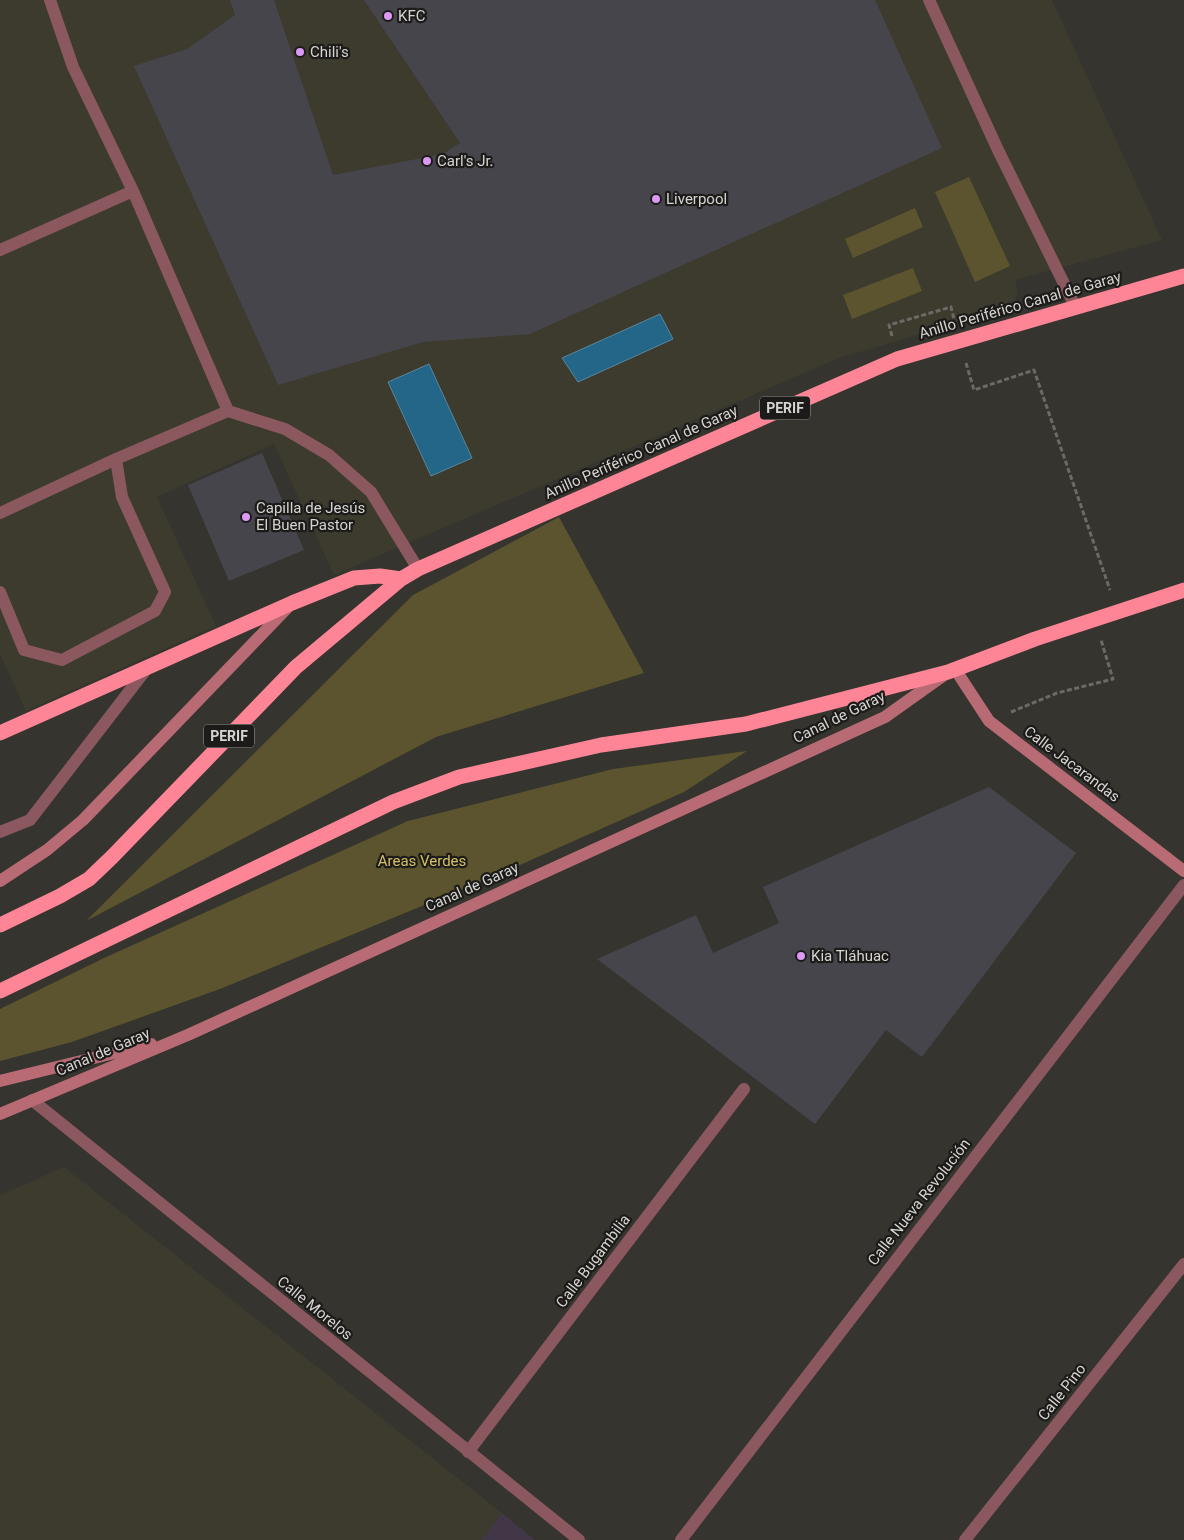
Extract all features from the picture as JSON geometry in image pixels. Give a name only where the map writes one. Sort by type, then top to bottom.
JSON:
[{"type":"highway","name":"Anillo Periférico Canal de Garay","points":[[401,579],[418,569],[897,359],[1184,276]]},
{"type":"highway","points":[[0,733],[292,603],[354,578],[380,576],[401,579]]},
{"type":"highway","name":"PERIF","points":[[0,925],[60,896],[89,879],[112,858],[296,667],[401,579]]},
{"type":"highway","points":[[0,991],[393,802],[459,777],[601,745],[746,724],[952,670],[1035,639],[1184,590]]},
{"type":"main road","points":[[0,882],[47,850],[83,820],[292,603]]},
{"type":"main road","name":"Calle Jacarandas","points":[[952,670],[988,721],[1184,871]]},
{"type":"main road","name":"Canal de Garay","points":[[0,1114],[190,1034],[885,717],[952,670]]},
{"type":"main road","points":[[0,1081],[190,1034]]},
{"type":"street","points":[[50,0],[73,67],[133,191],[228,411]]},
{"type":"street","points":[[929,0],[998,150],[1076,308]]},
{"type":"street","points":[[0,250],[133,191]]},
{"type":"street","points":[[0,513],[116,459],[228,411],[285,429],[329,454],[371,492],[418,569]]},
{"type":"street","points":[[0,592],[24,650],[62,660],[155,611],[165,592],[122,496],[116,459]]},
{"type":"street","points":[[0,832],[30,820],[148,667]]},
{"type":"street","name":"Calle Nueva Revolución","points":[[680,1540],[1184,885]]},
{"type":"street","name":"Calle Bugambilia","points":[[468,1452],[744,1089]]},
{"type":"street","name":"Calle Morelos","points":[[32,1100],[579,1540]]},
{"type":"street","name":"Calle Pino","points":[[965,1540],[1184,1264]]},
{"type":"path","points":[[897,359],[889,325],[951,307],[956,325]]},
{"type":"path","points":[[966,362],[974,390],[1034,370],[1110,591]]},
{"type":"path","points":[[988,721],[1057,693],[1113,679]]},
{"type":"shaded area","points":[[0,0],[1052,0],[1162,240],[1015,280],[1017,295],[1007,309],[839,358],[334,575],[274,444],[157,497],[216,626],[26,711],[0,654]]},
{"type":"shaded area","points":[[64,1167],[502,1513],[481,1540],[0,1540],[0,1195]]},
{"type":"shaded area","points":[[502,1513],[535,1540],[481,1540]]},
{"type":"green space","points":[[969,177],[1010,266],[975,282],[935,192]]},
{"type":"green space","points":[[915,208],[923,227],[853,258],[845,239]]},
{"type":"green space","points":[[913,268],[922,291],[852,319],[843,295]]},
{"type":"green space","points":[[559,517],[644,673],[436,737],[86,921],[413,595]]},
{"type":"green space","name":"Areas Verdes","points":[[747,751],[684,792],[495,876],[220,989],[72,1042],[0,1061],[0,1009],[104,958],[408,821],[613,769]]},
{"type":"water","points":[[660,314],[673,339],[578,382],[562,358]]},
{"type":"water","points":[[429,364],[472,458],[431,476],[388,382]]},
{"type":"building","points":[[230,0],[274,0],[333,175],[443,154],[460,143],[364,0],[875,0],[942,148],[530,334],[423,342],[278,385],[134,66],[187,49],[235,15]]},
{"type":"building","name":"Capilla de Jesús El Buen Pastor","points":[[262,453],[304,550],[229,581],[188,485]]},
{"type":"building","name":"Kia Tláhuac","points":[[989,787],[1076,853],[922,1057],[886,1030],[815,1124],[597,959],[696,915],[713,953],[779,923],[763,887]]},
{"type":"place","name":"KFC","points":[[388,16]]},
{"type":"place","name":"Chili's","points":[[300,52]]},
{"type":"place","name":"Carl's Jr.","points":[[427,161]]},
{"type":"place","name":"Liverpool","points":[[656,199]]},
{"type":"place","name":"Capilla de Jesús El Buen Pastor","points":[[246,517]]},
{"type":"place","name":"Kia Tláhuac","points":[[801,956]]}]
